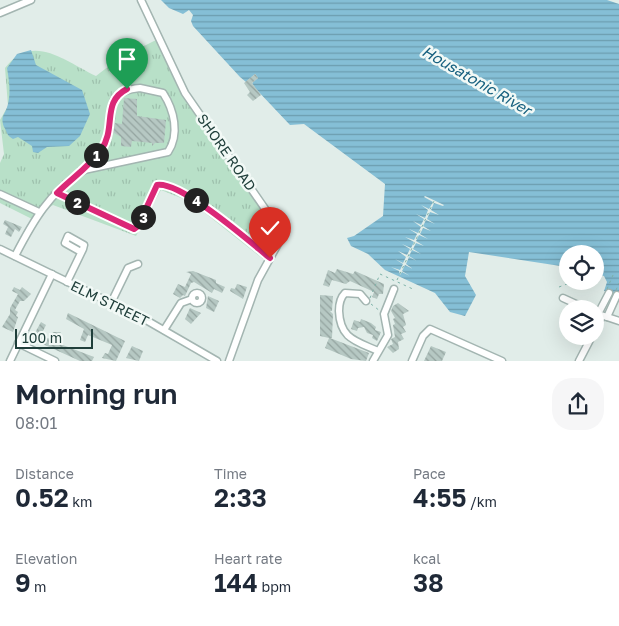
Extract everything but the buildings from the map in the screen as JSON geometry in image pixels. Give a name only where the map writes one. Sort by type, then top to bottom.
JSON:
[{"type":"street","points":[[0,13],[31,0]]},
{"type":"street","name":"SHORE ROAD","points":[[141,0],[185,93],[279,229],[279,242],[258,280],[229,361]]},
{"type":"street","points":[[16,256],[39,212],[57,193],[84,170],[102,149],[107,138],[112,100],[117,94],[127,89],[140,88],[163,93],[174,113],[171,147],[168,152],[84,170]]},
{"type":"street","points":[[57,193],[134,229],[138,226],[157,185],[164,184],[196,200],[270,258]]},
{"type":"street","points":[[0,194],[39,212]]},
{"type":"street","name":"ELM STREET","points":[[0,249],[164,330],[218,361]]},
{"type":"street","points":[[68,282],[82,252]]},
{"type":"street","points":[[111,303],[128,268],[138,264]]},
{"type":"street","points":[[10,361],[52,274]]},
{"type":"street","points":[[373,361],[388,335],[384,313],[394,289]]},
{"type":"street","points":[[366,301],[360,294],[345,293],[339,306],[341,329],[348,337],[378,351]]},
{"type":"street","points":[[604,307],[609,293]]},
{"type":"street","points":[[604,311],[617,295]]},
{"type":"street","points":[[564,298],[568,300]]},
{"type":"street","points":[[164,330],[176,309],[181,304],[192,299]]},
{"type":"street","points":[[604,316],[618,318]]},
{"type":"street","points":[[412,361],[423,336],[430,329],[502,361]]},
{"type":"street","points":[[18,343],[55,361]]},
{"type":"street","points":[[579,361],[587,345]]},
{"type":"path","points":[[396,281],[434,201]]},
{"type":"path","points":[[384,313],[370,304],[373,286],[380,274],[415,290]]},
{"type":"green space","points":[[156,40],[179,90],[220,151],[275,226],[275,243],[263,259],[191,202],[161,190],[136,236],[53,205],[32,219],[0,203],[0,163],[4,154],[0,120],[8,106],[5,68],[15,57],[26,52],[49,53],[61,57],[96,76],[118,59]]},
{"type":"water","name":"Housatonic River","points":[[161,0],[607,0],[619,4],[619,296],[604,291],[607,282],[604,276],[604,245],[559,245],[559,266],[469,252],[465,276],[476,295],[465,316],[450,312],[435,293],[385,270],[368,254],[351,246],[347,238],[354,236],[383,216],[385,184],[304,124],[290,125],[255,88],[252,83],[258,78],[255,74],[246,82],[193,26],[191,21],[193,15],[189,10],[183,14],[169,8]]},
{"type":"water","points":[[31,50],[36,65],[82,90],[90,114],[80,136],[69,146],[47,147],[38,153],[33,152],[32,146],[18,137],[11,138],[4,127],[3,118],[9,95],[7,68],[17,54]]},
{"type":"pier","points":[[425,196],[444,205],[434,203],[431,210],[439,215],[430,212],[427,219],[435,224],[426,220],[423,226],[431,231],[423,228],[420,234],[428,239],[419,235],[416,241],[424,246],[416,243],[413,249],[421,254],[412,250],[409,256],[417,261],[409,257],[406,264],[413,269],[405,265],[402,271],[410,276],[402,272],[400,275],[399,271],[391,267],[400,270],[403,264],[395,259],[403,263],[406,257],[398,251],[407,255],[410,249],[402,244],[411,248],[414,242],[405,237],[414,240],[417,234],[409,229],[418,233],[421,227],[413,221],[421,225],[424,219],[416,214],[425,218],[428,210],[421,205],[429,209],[433,202]]},
{"type":"route","points":[[127,89],[117,94],[112,100],[111,122],[102,149],[84,170],[57,193],[134,229],[138,226],[157,185],[164,184],[196,200],[270,258]]}]
